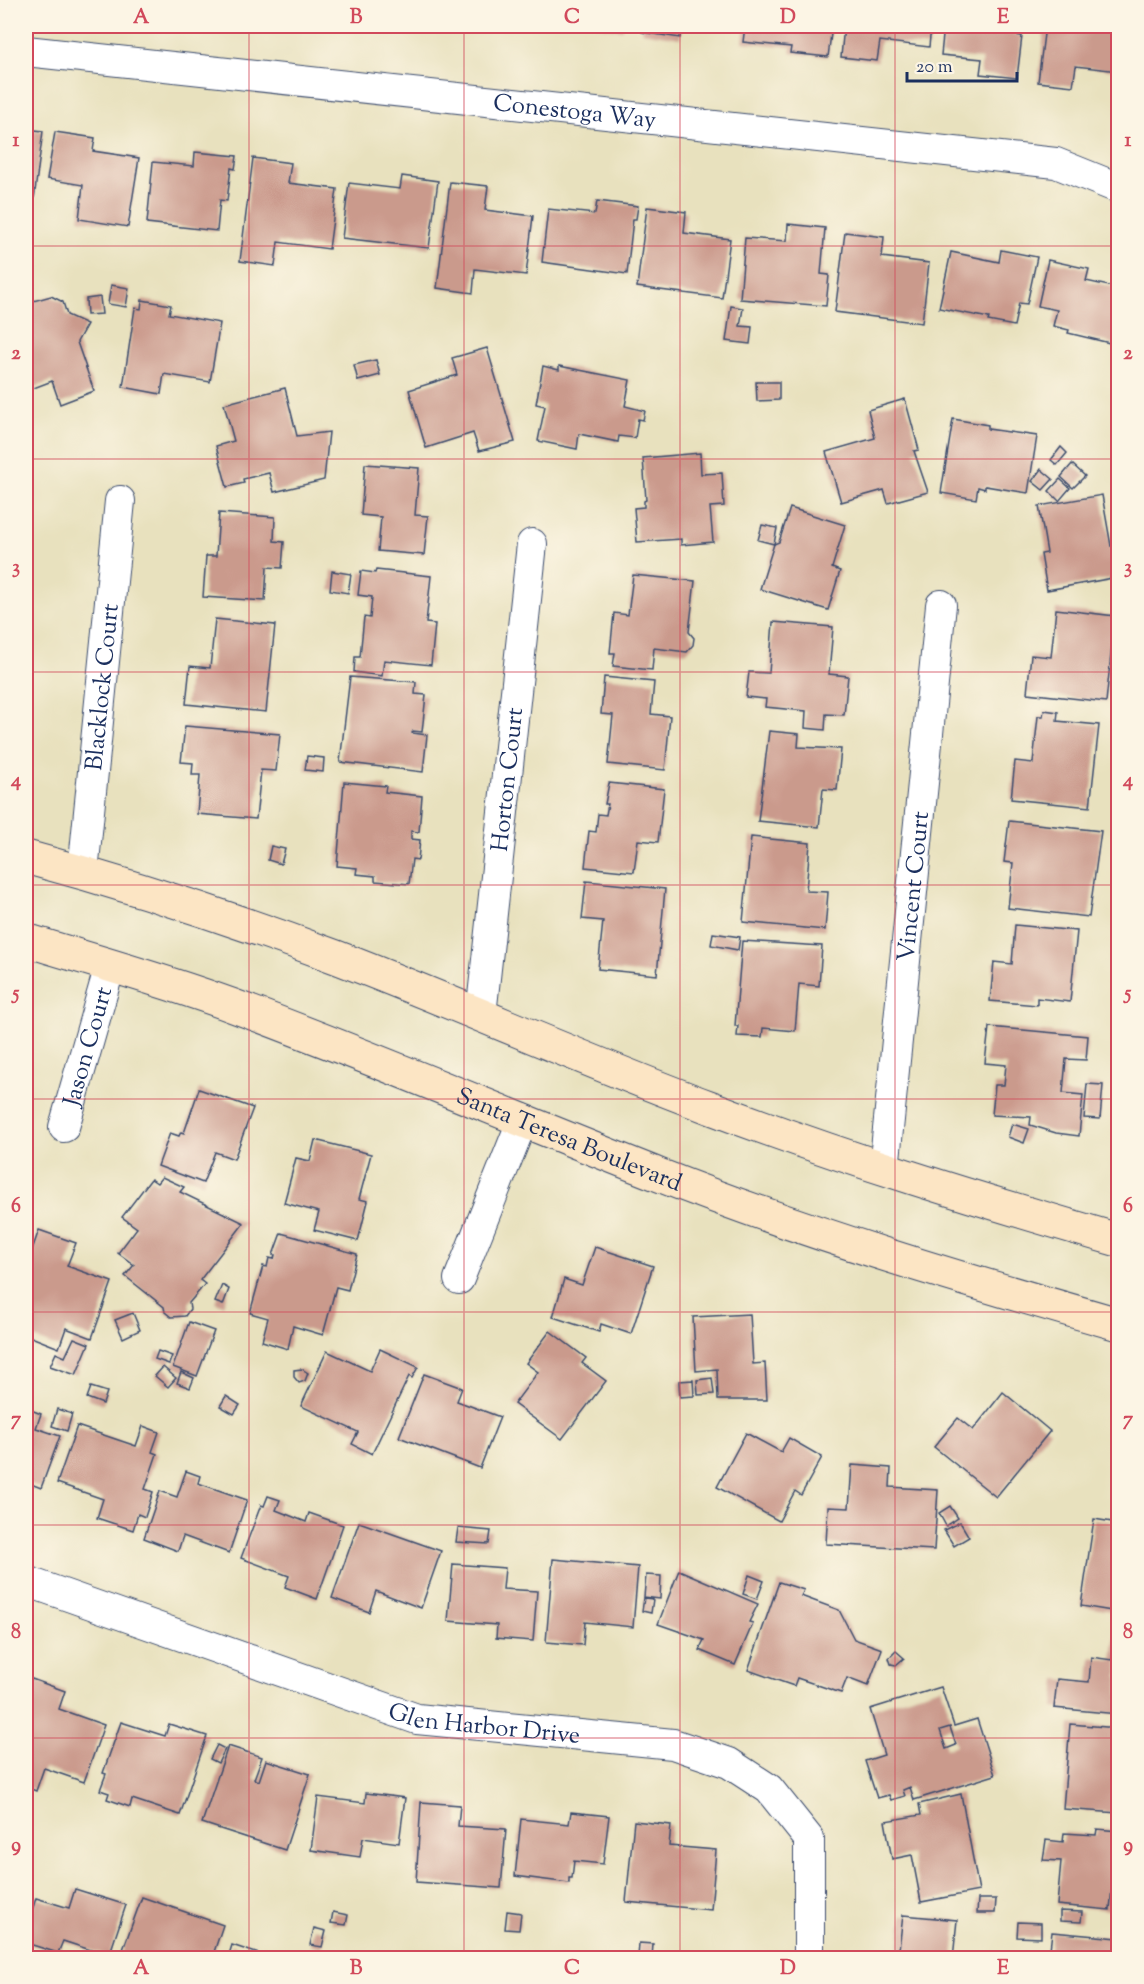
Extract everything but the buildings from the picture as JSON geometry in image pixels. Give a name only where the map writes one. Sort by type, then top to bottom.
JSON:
[{"type":"main road","points":[[26,857],[83,872],[212,913],[324,953],[707,1107],[884,1169],[1119,1240]]},
{"type":"main road","name":"Santa Teresa Boulevard","points":[[26,940],[228,1004],[523,1119],[659,1175],[756,1211],[932,1270],[1119,1324]]},
{"type":"street","name":"Conestoga Way","points":[[26,51],[1056,163],[1119,188]]},
{"type":"street","name":"Blacklock Court","points":[[83,872],[120,501]]},
{"type":"street","name":"Horton Court","points":[[481,1015],[532,544]]},
{"type":"street","name":"Vincent Court","points":[[884,1169],[941,606]]},
{"type":"street","name":"Jason Court","points":[[64,1127],[110,966]]},
{"type":"street","points":[[459,1279],[523,1119]]},
{"type":"street","name":"Glen Harbor Drive","points":[[26,1581],[417,1719],[674,1744],[729,1763],[769,1789],[809,1839],[809,1959]]}]
